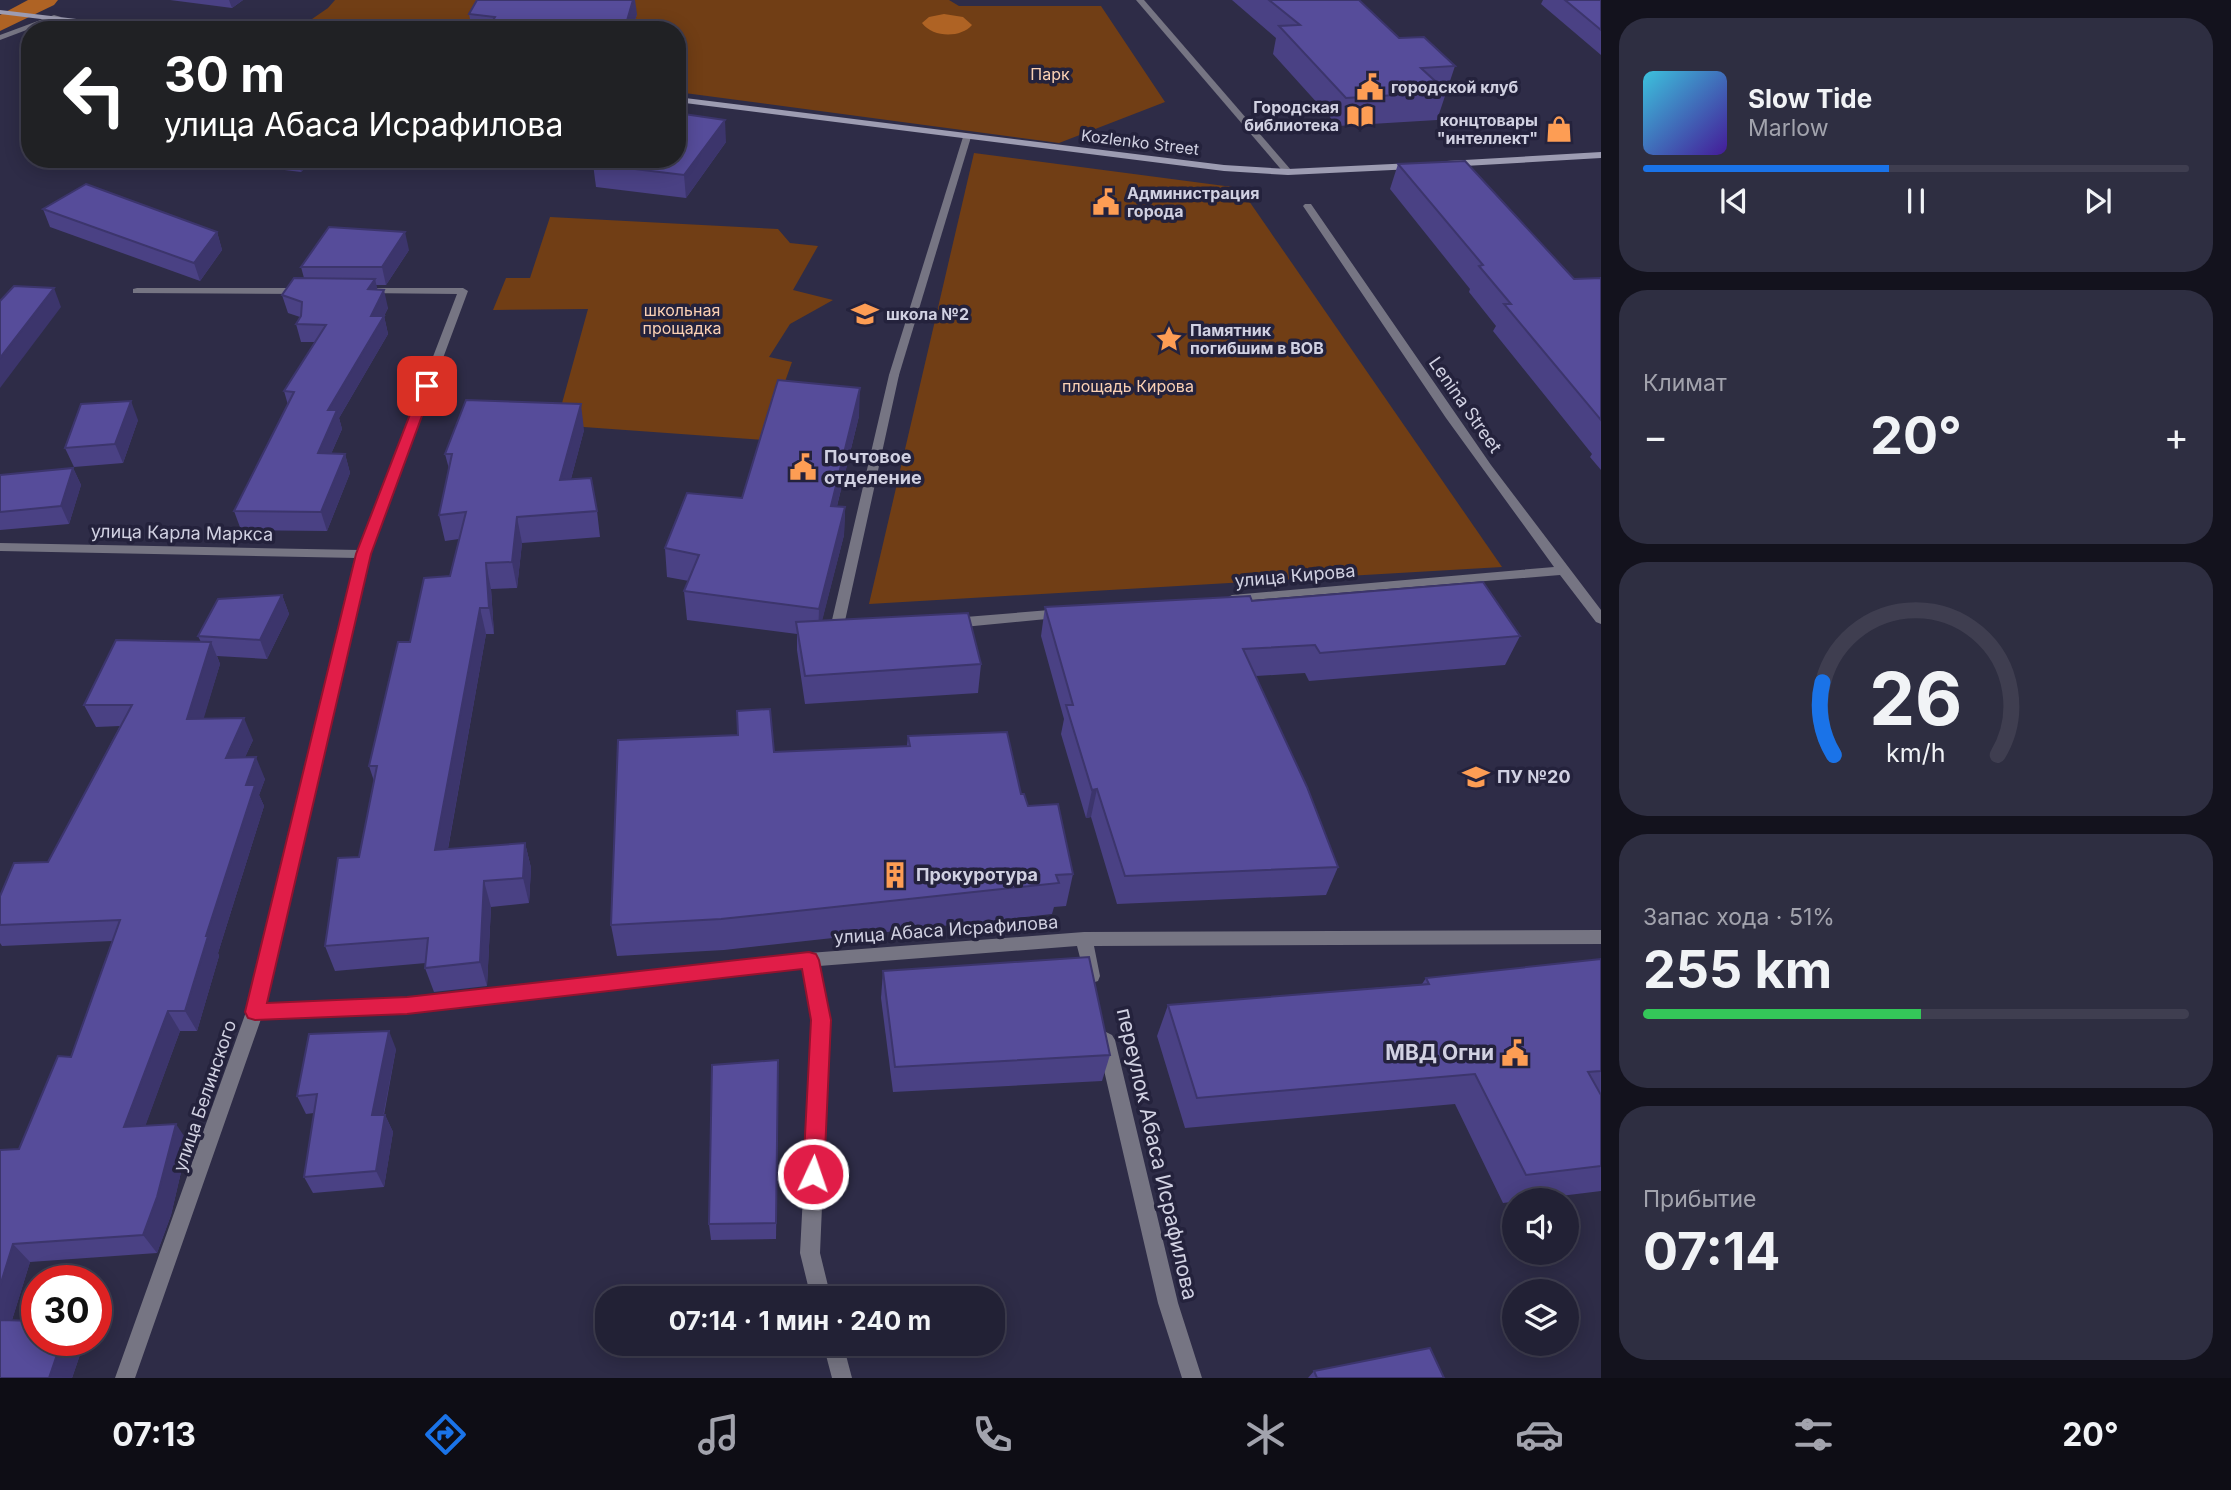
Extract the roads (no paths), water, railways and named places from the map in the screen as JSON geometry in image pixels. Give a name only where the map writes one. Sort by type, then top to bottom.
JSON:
[{"type":"street","points":[[1140,0],[1288,172]]},
{"type":"street","points":[[5,12],[87,21]]},
{"type":"street","points":[[46,21],[57,17]]},
{"type":"street","points":[[0,38],[21,30]]},
{"type":"street","name":"Kozlenko Street","points":[[686,100],[1224,168],[1288,172],[1420,166]]},
{"type":"street","points":[[849,632],[836,633],[894,375],[967,137]]},
{"type":"street","points":[[1434,165],[1601,155]]},
{"type":"street","name":"Lenina Street","points":[[1308,206],[1404,348],[1562,570],[1601,619]]},
{"type":"street","points":[[137,291],[314,291]]},
{"type":"street","name":"улица Белинского","points":[[125,1378],[255,1012],[364,554],[463,291],[355,291]]},
{"type":"street","name":"улица Карла Маркса","points":[[0,547],[364,554]]},
{"type":"street","name":"улица Кирова","points":[[1216,600],[1562,570]]},
{"type":"street","points":[[944,624],[1079,612]]},
{"type":"street","name":"улица Абаса Исрафилова","points":[[255,1012],[407,1005],[809,960],[1084,939],[1601,936]]},
{"type":"street","points":[[1084,939],[1095,989]]},
{"type":"street","points":[[809,960],[821,1020],[810,1253],[818,1286]]},
{"type":"street","name":"переулок Абаса Исрафилова","points":[[1103,1027],[1168,1303],[1192,1378]]},
{"type":"street","points":[[836,1356],[842,1378]]},
{"type":"waterway","points":[[0,24],[46,0]]},
{"type":"place","name":"городской клуб","points":[[1370,87]]},
{"type":"place","name":"Городская библиотека","points":[[1360,116]]},
{"type":"place","name":"концтовары \"интеллект\"","points":[[1559,129]]},
{"type":"place","name":"Администрация города","points":[[1106,202]]},
{"type":"place","name":"школа №2","points":[[865,314]]},
{"type":"place","name":"Памятник погибшим в ВОВ","points":[[1169,339]]},
{"type":"place","name":"Почтовое отделение","points":[[803,467]]},
{"type":"place","name":"ПУ №20","points":[[1476,777]]},
{"type":"place","name":"Прокуротура","points":[[895,875]]},
{"type":"place","name":"МВД Огни","points":[[1515,1053]]},
{"type":"park label","name":"Парк","points":[[1050,74]]},
{"type":"park label","name":"школьная прощадка","points":[[682,319]]},
{"type":"park label","name":"площадь Кирова","points":[[1128,386]]}]
